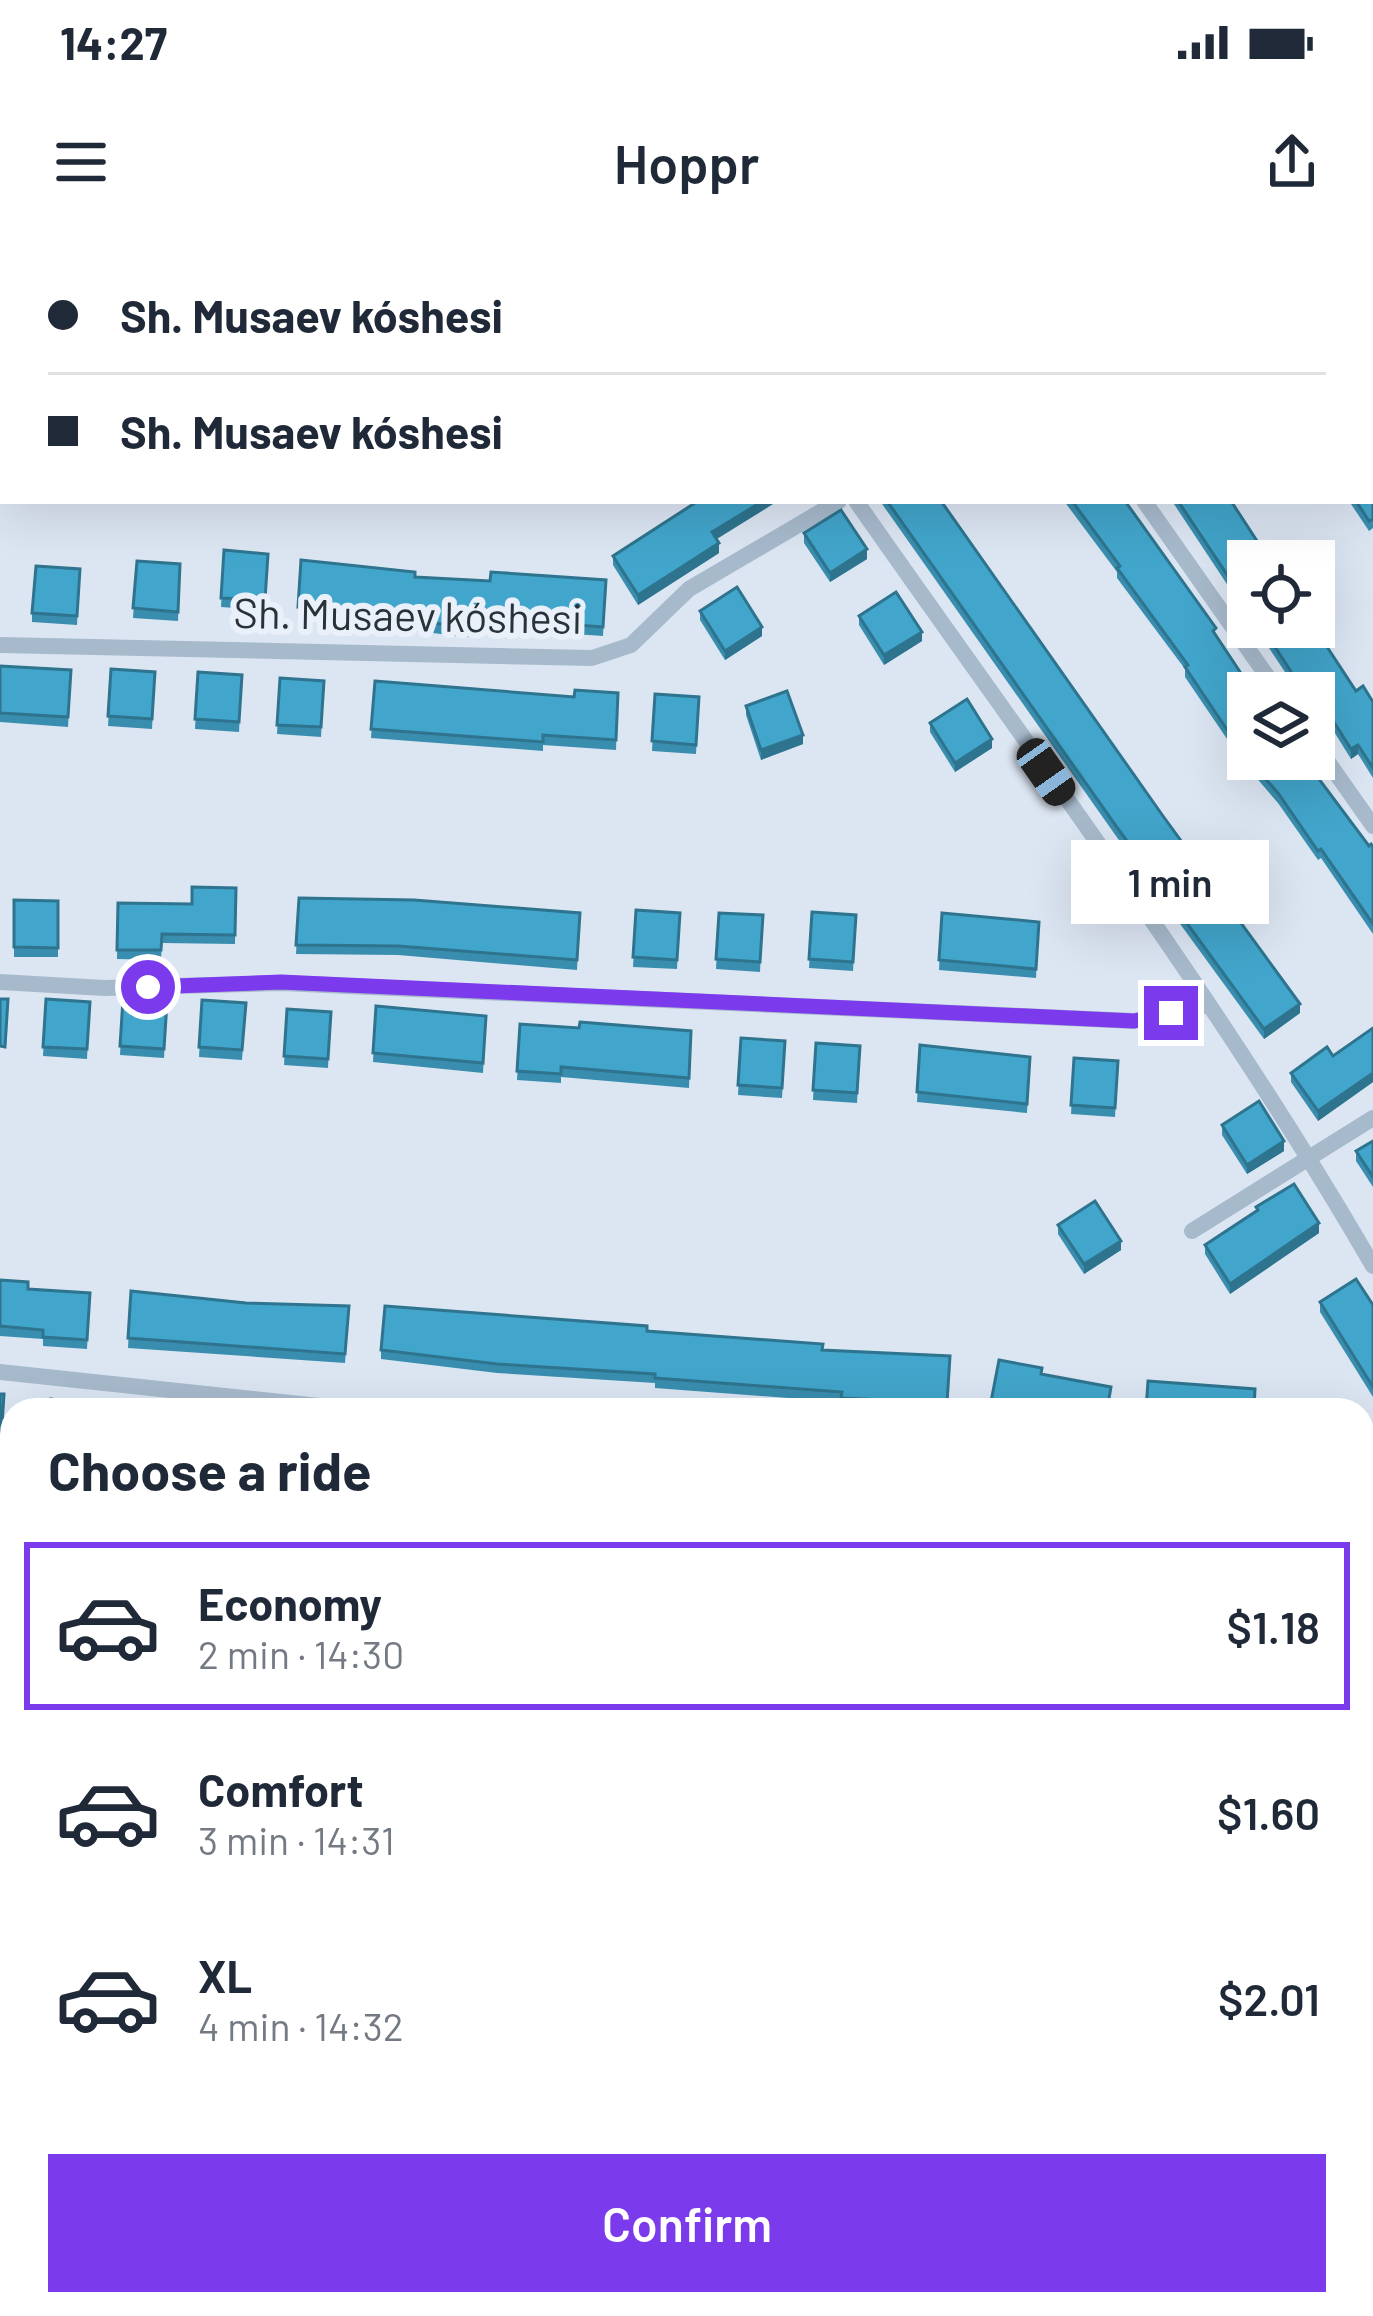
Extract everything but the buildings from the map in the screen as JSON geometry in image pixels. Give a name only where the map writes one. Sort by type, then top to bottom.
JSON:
[{"type":"street","name":"Sh. Musaev kóshesi","points":[[0,645],[592,658],[631,645],[689,589],[834,504]]},
{"type":"street","points":[[858,504],[1208,1005],[1311,1159],[1373,1266]]},
{"type":"street","points":[[1146,504],[1265,672]]},
{"type":"street","points":[[1335,772],[1373,826]]},
{"type":"street","points":[[0,982],[104,988],[281,982],[1134,1021],[1208,1005]]},
{"type":"street","points":[[1192,1231],[1373,1118]]},
{"type":"street","points":[[0,1372],[244,1398]]},
{"type":"route","points":[[148,987],[281,982],[1134,1021],[1171,1013]]}]
